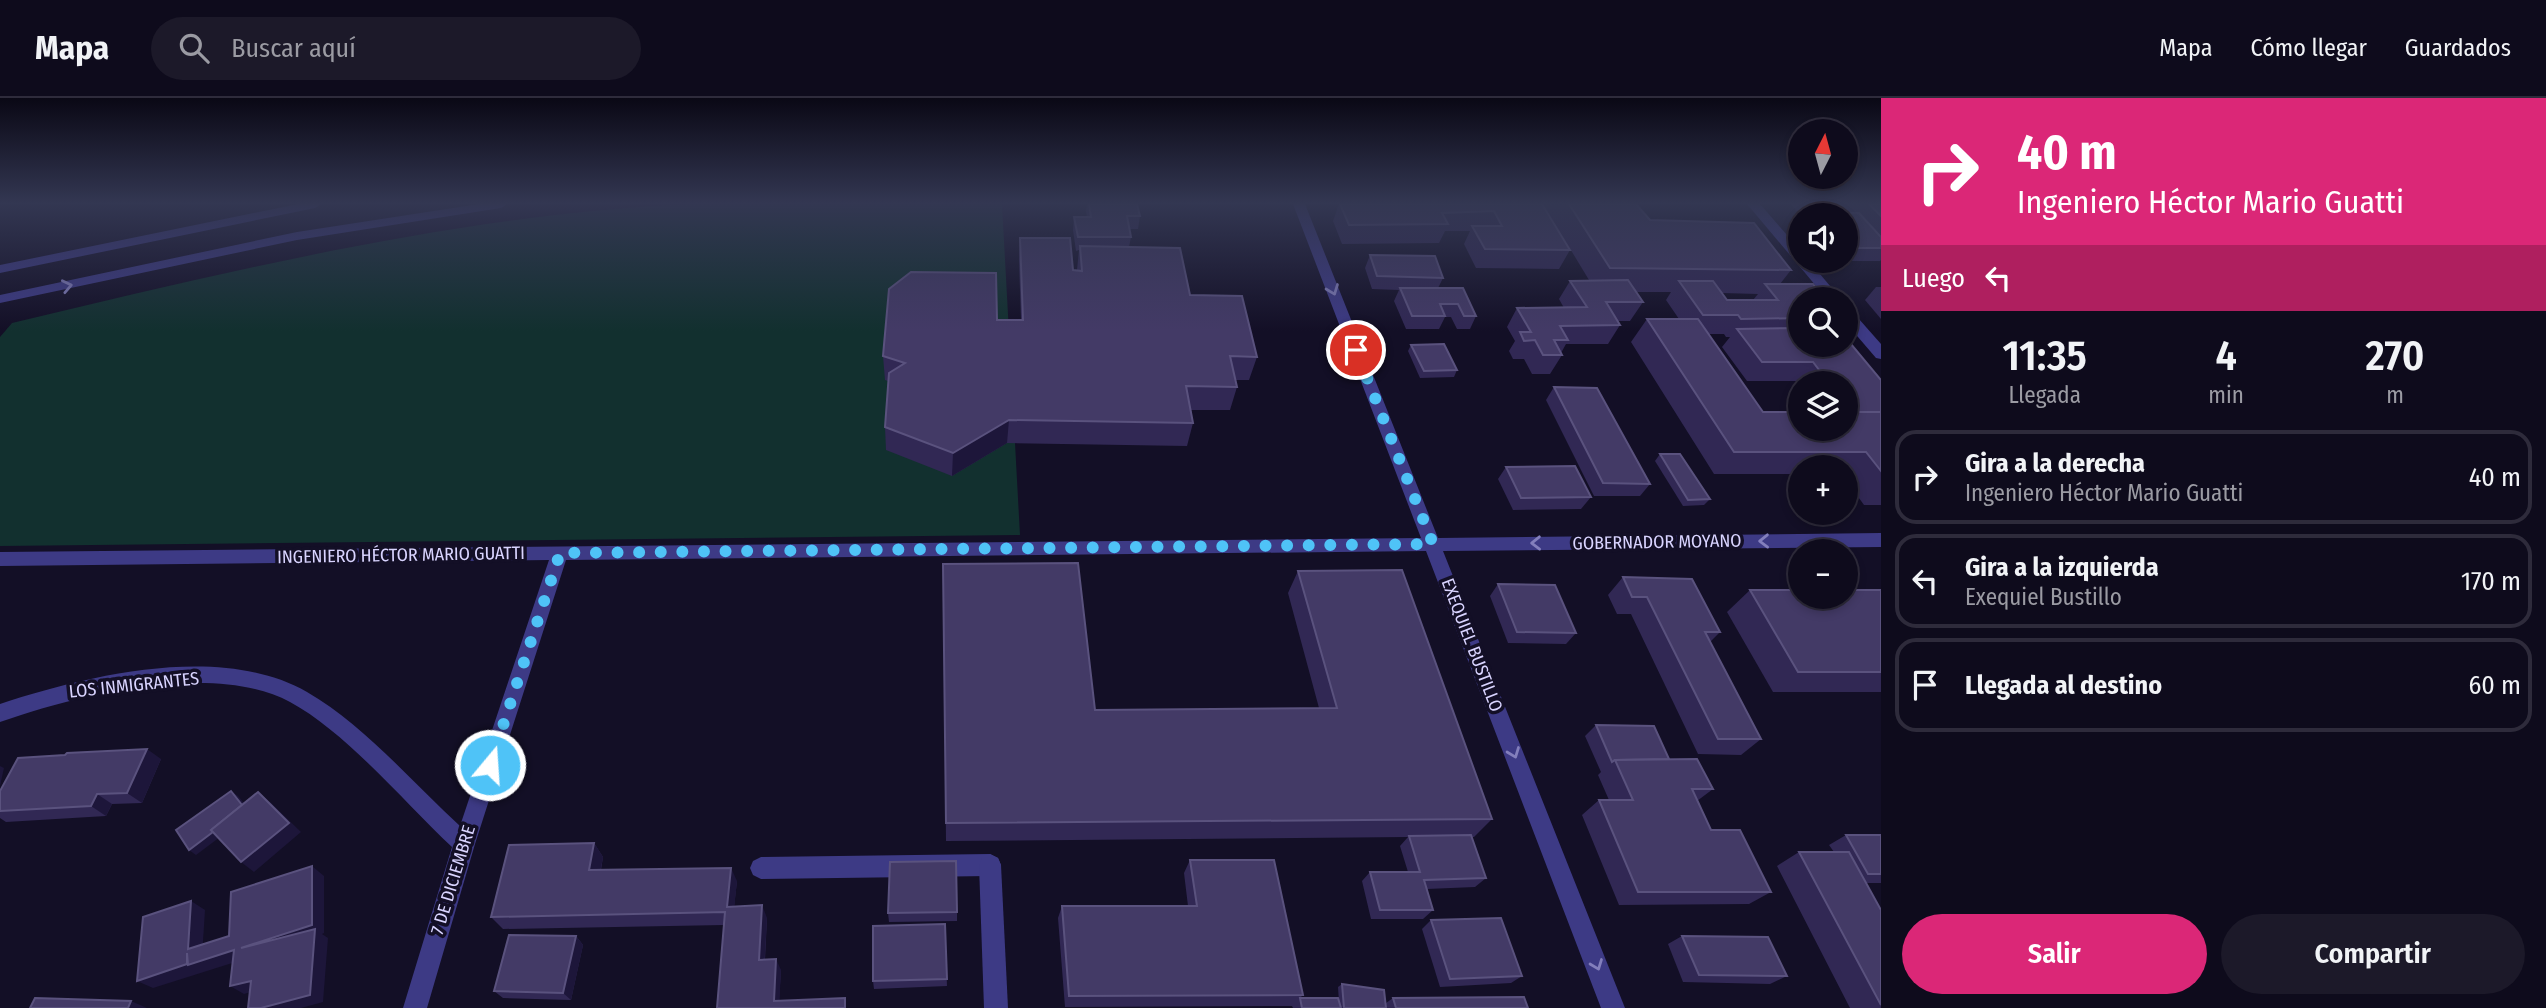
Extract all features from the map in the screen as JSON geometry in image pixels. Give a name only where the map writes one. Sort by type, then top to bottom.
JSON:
[{"type":"street","points":[[0,269],[110,246]]},
{"type":"street","points":[[0,299],[248,246]]},
{"type":"street","name":"EXEQUIEL BUSTILLO","points":[[1316,246],[1614,1008]]},
{"type":"street","points":[[1812,273],[1825,287]]},
{"type":"street","points":[[1858,327],[1881,354]]},
{"type":"street","name":"GOBERNADOR MOYANO","points":[[1433,544],[1881,540]]},
{"type":"street","name":"INGENIERO HÉCTOR MARIO GUATTI","points":[[0,559],[1433,544]]},
{"type":"street","name":"7 DE DICIEMBRE","points":[[415,1008],[464,844],[560,553]]},
{"type":"street","name":"LOS INMIGRANTES","points":[[0,713],[62,693],[125,682],[198,677],[267,684],[287,691],[332,720],[464,844]]},
{"type":"street","points":[[761,868],[990,865],[996,1008]]},
{"type":"green space","points":[[1004,246],[1020,535],[0,546],[0,337],[12,323],[348,248]]},
{"type":"building","points":[[1020,246],[1071,246],[1073,270],[1082,271],[1080,246],[1180,248],[1190,295],[1242,296],[1257,357],[1230,356],[1237,387],[1186,386],[1193,423],[1009,420],[953,453],[885,427],[889,373],[905,363],[883,356],[889,289],[911,272],[996,273],[997,320],[1023,320]]},
{"type":"building","points":[[1484,246],[1568,246],[1570,250],[1485,249]]},
{"type":"building","points":[[1596,246],[1772,246],[1788,270],[1610,268]]},
{"type":"building","points":[[1858,246],[1881,246],[1858,248]]},
{"type":"building","points":[[1370,255],[1435,256],[1443,278],[1377,276]]},
{"type":"building","points":[[1628,280],[1643,302],[1606,302],[1620,325],[1560,326],[1568,340],[1554,340],[1562,355],[1543,355],[1535,340],[1524,341],[1520,332],[1531,332],[1517,308],[1587,307],[1570,281]]},
{"type":"building","points":[[1679,281],[1713,281],[1727,300],[1778,300],[1765,284],[1813,284],[1816,287],[1788,287],[1788,318],[1741,319],[1738,315],[1703,315]]},
{"type":"building","points":[[1400,288],[1463,288],[1476,316],[1464,316],[1458,304],[1440,304],[1445,316],[1412,316]]},
{"type":"building","points":[[1647,319],[1698,319],[1763,412],[1788,412],[1788,441],[1858,441],[1858,412],[1881,412],[1881,471],[1866,452],[1734,452]]},
{"type":"building","points":[[1788,328],[1788,357],[1858,357],[1858,352],[1881,380],[1881,412],[1858,412],[1858,371],[1820,371],[1813,362],[1762,362],[1737,329]]},
{"type":"building","points":[[1444,344],[1457,370],[1424,371],[1411,345]]},
{"type":"building","points":[[1554,387],[1597,388],[1650,484],[1603,483]]},
{"type":"building","points":[[1660,454],[1680,454],[1710,499],[1688,500]]},
{"type":"building","points":[[1575,466],[1591,497],[1521,498],[1506,467]]},
{"type":"building","points":[[1078,563],[1095,710],[1337,708],[1298,571],[1402,570],[1492,819],[946,823],[943,564]]},
{"type":"building","points":[[1623,577],[1692,579],[1720,632],[1705,632],[1761,739],[1718,739],[1647,597],[1632,597]]},
{"type":"building","points":[[1498,584],[1555,585],[1576,633],[1517,632]]},
{"type":"building","points":[[1750,590],[1788,590],[1788,609],[1858,609],[1858,590],[1881,590],[1881,672],[1798,672]]},
{"type":"building","points":[[1596,725],[1654,726],[1669,759],[1612,762]]},
{"type":"building","points":[[147,749],[127,793],[97,794],[91,806],[0,811],[0,791],[18,758]]},
{"type":"building","points":[[1697,759],[1713,789],[1692,789],[1711,830],[1740,830],[1771,892],[1638,892],[1599,800],[1633,800],[1615,760]]},
{"type":"building","points":[[231,791],[242,805],[189,850],[176,830]]},
{"type":"building","points":[[258,792],[289,823],[241,862],[211,830]]},
{"type":"building","points":[[1471,835],[1486,878],[1424,880],[1433,910],[1380,910],[1370,872],[1420,872],[1409,836]]},
{"type":"building","points":[[1846,835],[1881,835],[1881,874],[1868,874]]},
{"type":"building","points":[[594,843],[589,870],[731,868],[727,907],[762,905],[759,960],[776,959],[774,1001],[845,998],[845,1008],[717,1008],[725,912],[491,917],[509,845]]},
{"type":"building","points":[[1799,852],[1849,852],[1881,910],[1881,1005]]},
{"type":"building","points":[[1190,860],[1274,860],[1303,995],[1069,996],[1062,906],[1197,906]]},
{"type":"building","points":[[956,861],[957,912],[888,913],[890,862]]},
{"type":"building","points":[[312,866],[312,925],[241,948],[315,929],[310,995],[261,1008],[248,1008],[251,981],[230,986],[234,950],[188,965],[187,953],[187,964],[137,981],[143,917],[191,901],[188,949],[229,936],[231,892]]},
{"type":"building","points":[[1501,918],[1522,976],[1450,979],[1431,920]]},
{"type":"building","points":[[945,924],[947,979],[873,981],[873,926]]},
{"type":"building","points":[[509,935],[576,936],[563,993],[494,991]]},
{"type":"building","points":[[1682,936],[1768,937],[1787,976],[1699,975]]},
{"type":"building","points":[[1342,984],[1384,990],[1386,1008],[1344,1008]]},
{"type":"building","points":[[1524,997],[1528,1008],[1396,1008],[1393,998]]},
{"type":"building","points":[[35,998],[131,1001],[128,1008],[30,1008]]},
{"type":"building","points":[[1300,998],[1338,998],[1341,1008],[1302,1008]]},
{"type":"route","points":[[490,765],[560,553],[1433,544],[1356,350]]}]
